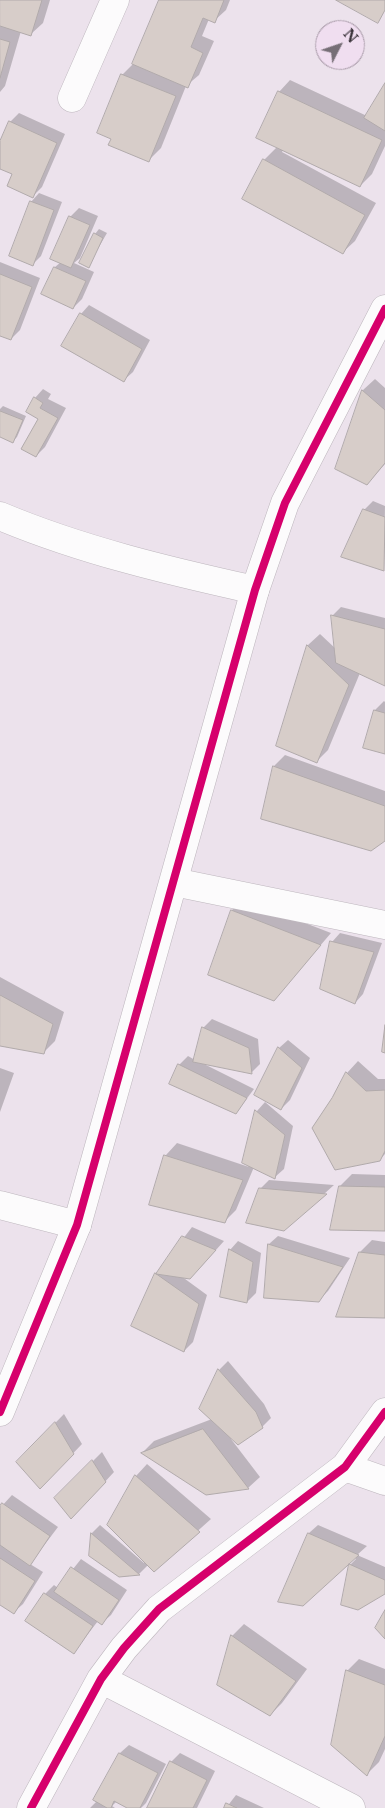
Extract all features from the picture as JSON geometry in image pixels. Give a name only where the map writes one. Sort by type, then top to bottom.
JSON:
[{"type":"street","points":[[72,98],[115,0]]},
{"type":"street","points":[[0,1412],[77,1225],[254,590],[285,503],[385,308]]},
{"type":"street","points":[[0,516],[28,528],[163,569],[254,590]]},
{"type":"street","points":[[174,882],[385,925]]},
{"type":"street","points":[[0,1205],[77,1225]]},
{"type":"street","points":[[31,1808],[101,1679],[124,1648],[159,1609],[345,1467],[385,1412]]},
{"type":"street","points":[[345,1467],[385,1481]]},
{"type":"street","points":[[101,1679],[351,1808]]},
{"type":"building","points":[[0,0],[42,0],[31,36],[0,26]]},
{"type":"building","points":[[159,0],[224,0],[215,23],[203,18],[191,47],[203,53],[188,88],[132,64]]},
{"type":"building","points":[[336,0],[385,0],[385,10],[378,23]]},
{"type":"building","points":[[0,39],[10,42],[0,78]]},
{"type":"building","points":[[121,74],[176,96],[149,162],[108,145],[111,139],[97,133]]},
{"type":"building","points":[[385,83],[385,131],[364,118]]},
{"type":"building","points":[[278,91],[382,140],[360,187],[256,138]]},
{"type":"building","points":[[9,121],[57,143],[33,198],[7,186],[12,174],[0,169],[0,141]]},
{"type":"building","points":[[263,159],[365,215],[343,254],[242,199]]},
{"type":"building","points":[[30,201],[54,210],[33,266],[9,256]]},
{"type":"building","points":[[69,216],[90,225],[71,268],[50,259]]},
{"type":"building","points":[[94,233],[103,238],[89,268],[79,263]]},
{"type":"building","points":[[54,267],[86,281],[73,309],[41,294]]},
{"type":"building","points":[[0,274],[32,287],[11,340],[0,336]]},
{"type":"building","points":[[80,313],[142,349],[124,382],[61,346]]},
{"type":"building","points":[[362,390],[385,410],[385,463],[367,485],[335,469]]},
{"type":"building","points":[[34,397],[43,403],[40,408],[58,418],[36,457],[21,449],[38,419],[26,412]]},
{"type":"building","points":[[0,411],[23,420],[13,443],[0,437]]},
{"type":"building","points":[[363,509],[385,517],[384,571],[341,557]]},
{"type":"building","points":[[331,615],[385,629],[385,686],[336,663]]},
{"type":"building","points":[[307,645],[349,685],[317,763],[276,746]]},
{"type":"building","points":[[374,710],[385,713],[385,754],[363,748]]},
{"type":"building","points":[[273,766],[385,806],[385,841],[371,851],[261,819]]},
{"type":"building","points":[[231,910],[321,945],[274,1001],[208,975]]},
{"type":"building","points":[[330,941],[374,952],[355,1004],[320,989]]},
{"type":"building","points":[[0,995],[53,1024],[44,1054],[0,1046]]},
{"type":"building","points":[[385,1025],[385,1053],[382,1052]]},
{"type":"building","points":[[202,1027],[249,1048],[252,1074],[193,1062]]},
{"type":"building","points":[[278,1047],[302,1068],[281,1110],[254,1095]]},
{"type":"building","points":[[178,1064],[247,1098],[236,1114],[169,1084]]},
{"type":"building","points":[[346,1072],[366,1091],[385,1090],[385,1151],[380,1161],[335,1170],[312,1128],[332,1098]]},
{"type":"building","points":[[255,1110],[285,1135],[275,1179],[242,1163]]},
{"type":"building","points":[[164,1155],[243,1180],[225,1223],[149,1205]]},
{"type":"building","points":[[339,1186],[385,1187],[385,1231],[330,1230]]},
{"type":"building","points":[[259,1188],[327,1194],[284,1231],[246,1223]]},
{"type":"building","points":[[182,1236],[216,1250],[190,1279],[156,1274]]},
{"type":"building","points":[[268,1244],[343,1267],[319,1302],[264,1298]]},
{"type":"building","points":[[229,1249],[253,1262],[247,1303],[220,1297]]},
{"type":"building","points":[[359,1252],[385,1255],[385,1318],[336,1317]]},
{"type":"building","points":[[155,1273],[199,1304],[184,1352],[131,1326]]},
{"type":"building","points":[[218,1369],[256,1412],[263,1428],[238,1445],[199,1409]]},
{"type":"building","points":[[55,1422],[74,1454],[40,1489],[16,1462]]},
{"type":"building","points":[[203,1429],[249,1489],[206,1495],[141,1453]]},
{"type":"building","points":[[92,1460],[106,1482],[71,1519],[54,1498]]},
{"type":"building","points":[[135,1475],[200,1532],[154,1572],[107,1525]]},
{"type":"building","points":[[2,1503],[50,1536],[30,1566],[0,1545],[0,1506]]},
{"type":"building","points":[[91,1533],[140,1575],[119,1577],[89,1556]]},
{"type":"building","points":[[308,1533],[359,1555],[303,1606],[278,1602]]},
{"type":"building","points":[[0,1558],[35,1581],[14,1614],[0,1605]]},
{"type":"building","points":[[349,1564],[385,1580],[385,1594],[358,1610],[341,1605]]},
{"type":"building","points":[[71,1567],[119,1600],[102,1625],[54,1592]]},
{"type":"building","points":[[44,1593],[93,1626],[74,1654],[25,1621]]},
{"type":"building","points":[[385,1610],[385,1639],[375,1628]]},
{"type":"building","points":[[231,1635],[296,1681],[270,1716],[217,1685]]},
{"type":"building","points":[[346,1670],[385,1685],[385,1736],[367,1776],[331,1745]]},
{"type":"building","points":[[119,1753],[158,1773],[140,1808],[127,1808],[114,1801],[111,1808],[107,1808],[93,1800]]},
{"type":"building","points":[[170,1761],[207,1780],[193,1808],[147,1808]]},
{"type":"building","points":[[226,1803],[237,1808],[224,1808]]},
{"type":"cycle path","points":[[0,1412],[77,1225],[255,590],[285,503],[385,309]]},
{"type":"cycle path","points":[[31,1808],[101,1679],[124,1648],[159,1609],[345,1467],[385,1412]]}]
